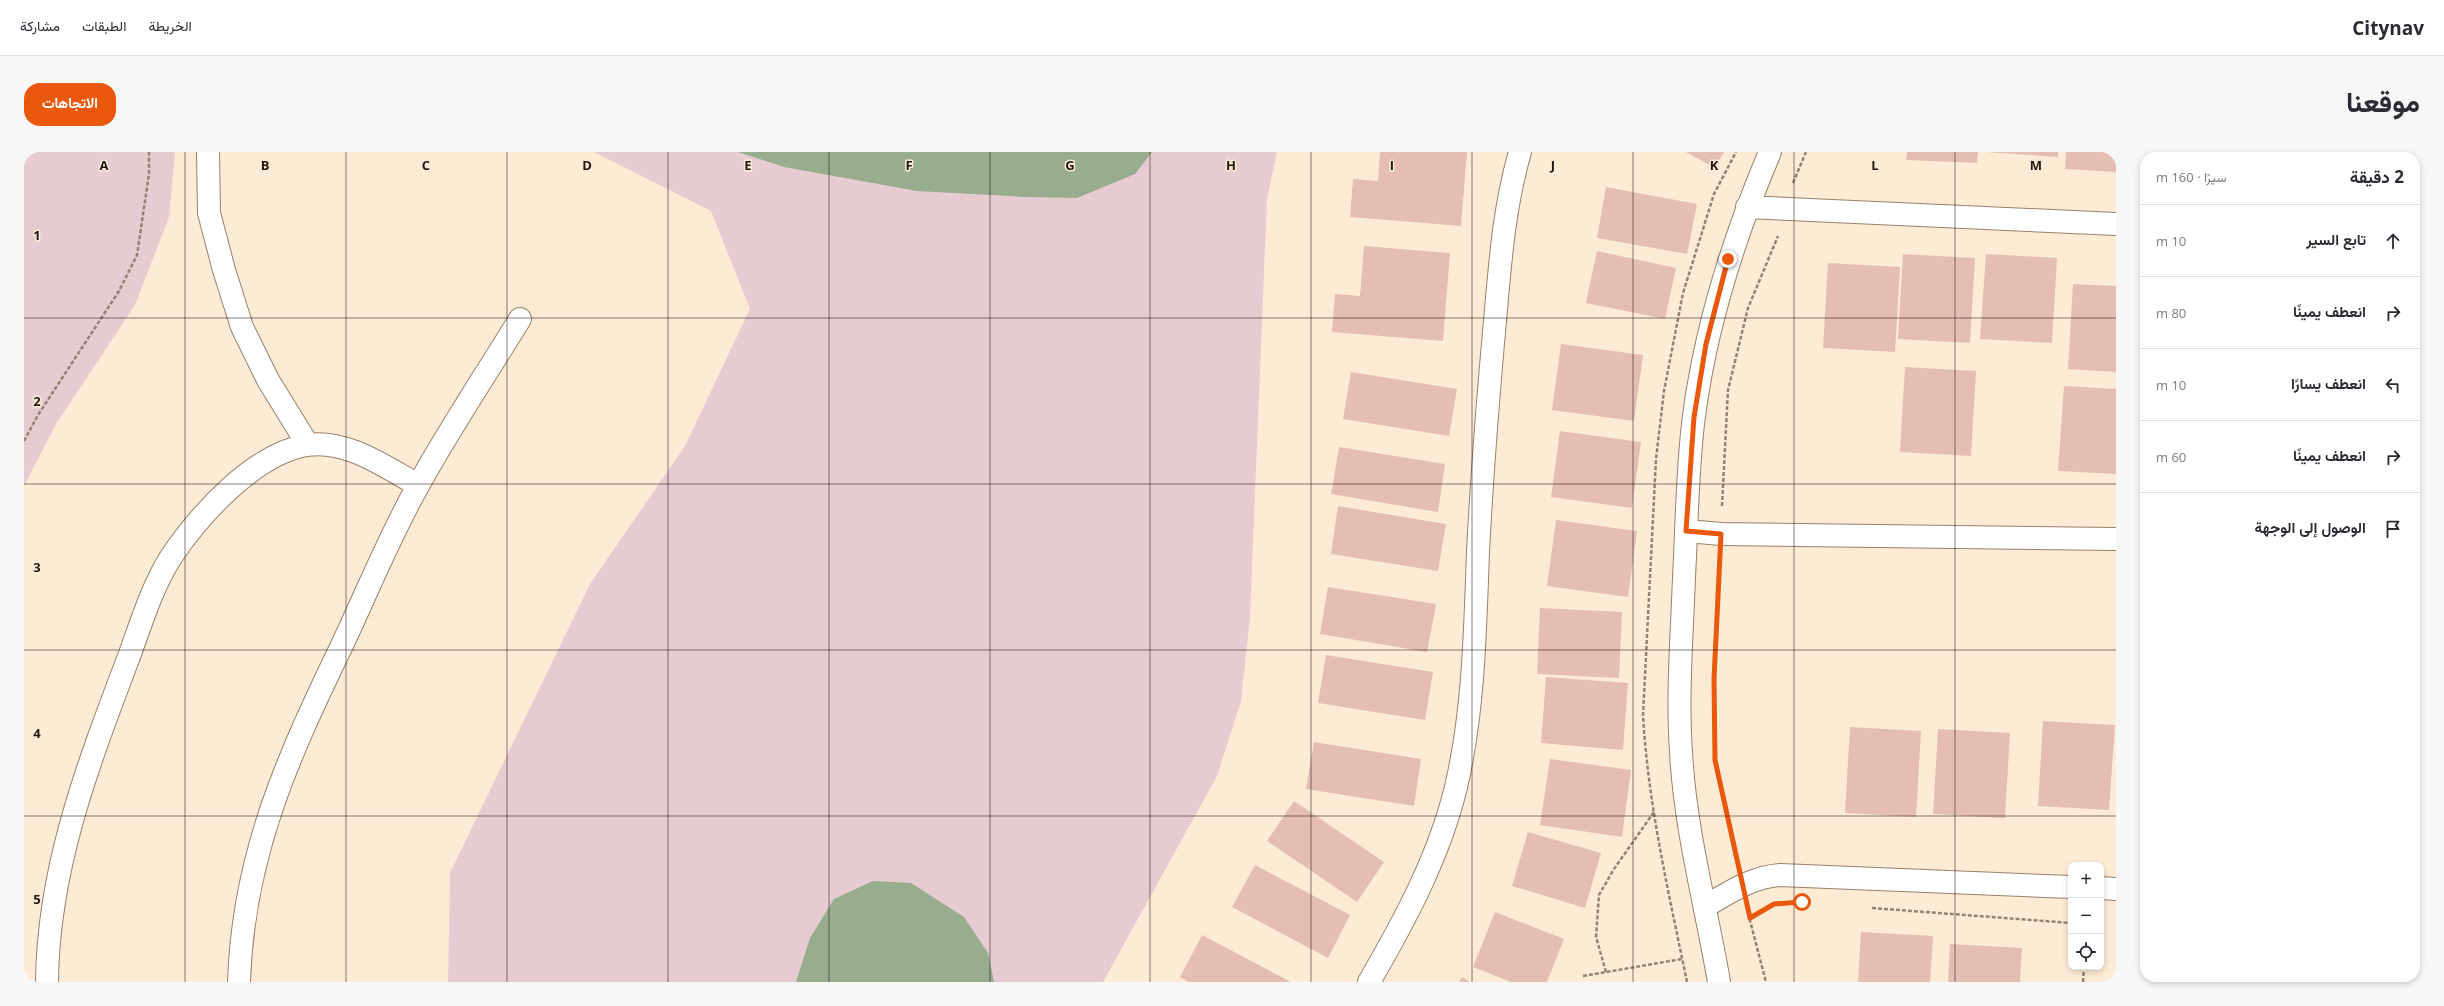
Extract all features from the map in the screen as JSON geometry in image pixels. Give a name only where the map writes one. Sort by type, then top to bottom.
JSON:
[{"type":"street","points":[[208,152],[209,214],[224,270],[242,327],[268,380],[308,445]]},
{"type":"street","points":[[1369,982],[1406,918],[1433,858],[1456,788],[1468,723],[1483,464],[1500,270],[1506,211],[1520,152]]},
{"type":"street","points":[[1719,982],[1690,824],[1681,752],[1680,680],[1686,531],[1694,417],[1706,344],[1728,259],[1747,207],[1770,152]]},
{"type":"street","points":[[1747,207],[1785,207],[2116,224]]},
{"type":"street","points":[[239,982],[240,945],[253,868],[276,794],[308,717],[418,485],[520,319]]},
{"type":"street","points":[[47,982],[47,955],[56,886],[69,826],[87,768],[152,596],[174,553],[194,525],[223,495],[281,453],[308,445],[337,446],[364,456],[418,485]]},
{"type":"street","points":[[1686,531],[1721,534],[2116,539]]},
{"type":"street","points":[[1706,906],[1741,886],[1766,876],[1780,875],[2068,887]]},
{"type":"street","points":[[2104,888],[2116,888]]},
{"type":"path","points":[[24,441],[38,415],[119,291],[137,255],[149,174],[149,152]]},
{"type":"path","points":[[1766,982],[1741,886],[1715,760],[1714,679],[1728,390],[1748,308],[1776,244],[1785,207],[1806,152]]},
{"type":"path","points":[[1606,972],[1596,937],[1599,895],[1614,869],[1654,812]]},
{"type":"path","points":[[1750,918],[1774,904]]},
{"type":"path","points":[[1864,908],[2068,923]]},
{"type":"path","points":[[1583,976],[1682,959]]},
{"type":"path","points":[[2083,982],[2084,970]]},
{"type":"shaded area","points":[[24,152],[175,152],[169,217],[135,305],[56,424],[24,486]]},
{"type":"shaded area","points":[[594,152],[1277,152],[1267,198],[1250,617],[1241,701],[1217,776],[1103,982],[448,982],[450,873],[590,584],[685,446],[750,309],[711,211]]},
{"type":"shaded area","points":[[738,152],[1152,152],[1135,174],[1077,198],[1025,197],[917,191],[784,167]]},
{"type":"shaded area","points":[[873,881],[911,883],[964,917],[988,953],[994,982],[796,982],[810,938],[834,899]]},
{"type":"building","points":[[1380,152],[1467,152],[1461,226],[1350,217],[1353,179],[1378,181]]},
{"type":"building","points":[[1686,152],[1724,152],[1715,168]]},
{"type":"building","points":[[1907,152],[1978,152],[1977,163],[1906,160]]},
{"type":"building","points":[[1986,152],[2058,152],[2058,157]]},
{"type":"building","points":[[2066,152],[2116,152],[2116,172],[2065,169]]},
{"type":"building","points":[[1606,187],[1697,204],[1687,254],[1597,238]]},
{"type":"building","points":[[1364,246],[1450,253],[1443,341],[1332,332],[1335,294],[1360,296]]},
{"type":"building","points":[[1597,251],[1676,268],[1665,319],[1586,303]]},
{"type":"building","points":[[1903,254],[1975,258],[1970,343],[1898,339]]},
{"type":"building","points":[[1986,254],[2057,258],[2052,343],[1980,339]]},
{"type":"building","points":[[1828,263],[1900,267],[1895,352],[1823,348]]},
{"type":"building","points":[[2073,284],[2116,286],[2116,372],[2068,369]]},
{"type":"building","points":[[1561,344],[1643,355],[1634,421],[1552,410]]},
{"type":"building","points":[[1905,367],[1976,371],[1971,456],[1900,452]]},
{"type":"building","points":[[1351,372],[1457,389],[1449,436],[1343,419]]},
{"type":"building","points":[[2064,386],[2116,389],[2116,474],[2058,471]]},
{"type":"building","points":[[1560,431],[1641,442],[1632,508],[1551,497]]},
{"type":"building","points":[[1339,447],[1445,464],[1438,512],[1331,494]]},
{"type":"building","points":[[1338,506],[1446,524],[1438,571],[1331,554]]},
{"type":"building","points":[[1556,520],[1637,531],[1628,597],[1547,586]]},
{"type":"building","points":[[1328,587],[1436,604],[1427,652],[1320,634]]},
{"type":"building","points":[[1540,608],[1622,612],[1619,678],[1537,674]]},
{"type":"building","points":[[1326,655],[1433,672],[1425,720],[1318,703]]},
{"type":"building","points":[[1546,677],[1628,683],[1623,750],[1541,743]]},
{"type":"building","points":[[2043,721],[2115,725],[2109,810],[2038,806]]},
{"type":"building","points":[[1850,727],[1921,731],[1916,817],[1845,813]]},
{"type":"building","points":[[1938,729],[2010,733],[2005,818],[1933,814]]},
{"type":"building","points":[[1314,742],[1421,759],[1414,806],[1306,789]]},
{"type":"building","points":[[1550,759],[1631,770],[1622,837],[1540,825]]},
{"type":"building","points":[[1294,801],[1384,862],[1357,902],[1267,841]]},
{"type":"building","points":[[1528,832],[1601,853],[1585,908],[1512,886]]},
{"type":"building","points":[[1255,865],[1350,915],[1328,958],[1232,907]]},
{"type":"building","points":[[1495,912],[1564,939],[1547,982],[1511,982],[1473,967]]},
{"type":"building","points":[[1861,932],[1933,936],[1930,982],[1858,982]]},
{"type":"building","points":[[1202,935],[1291,982],[1188,982],[1180,977]]},
{"type":"building","points":[[1950,944],[2022,948],[2020,982],[1948,982]]},
{"type":"building","points":[[1462,977],[1470,982],[1459,982]]},
{"type":"route","points":[[1728,259],[1706,344],[1694,417],[1686,531],[1721,534],[1714,679],[1715,760],[1741,886],[1750,918],[1761,910],[1774,904],[1802,902]]}]
